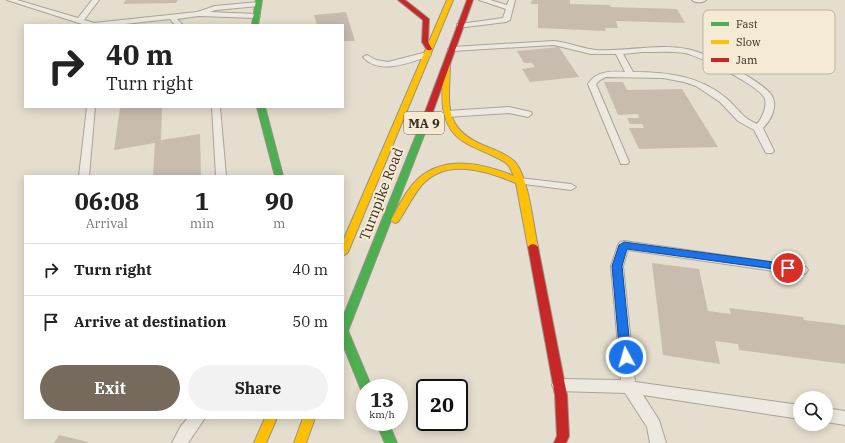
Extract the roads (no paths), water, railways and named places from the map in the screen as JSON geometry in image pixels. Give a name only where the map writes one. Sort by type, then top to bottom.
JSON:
[{"type":"main road","points":[[400,0],[426,18],[425,42],[428,52]]},
{"type":"main road","name":"Turnpike Road","points":[[344,250],[450,0]]},
{"type":"main road","name":"Turnpike Road","points":[[344,328],[377,245],[395,194],[447,65],[470,0]]},
{"type":"main road","points":[[255,20],[259,2]]},
{"type":"main road","points":[[447,65],[446,114],[449,123],[456,133],[468,142],[501,157],[513,165],[520,181],[561,395],[563,436],[560,443]]},
{"type":"main road","points":[[260,108],[279,175]]},
{"type":"main road","points":[[377,245],[423,179],[435,172],[454,166],[472,166],[492,169],[520,181]]},
{"type":"main road","points":[[344,333],[362,379]]},
{"type":"main road","points":[[260,443],[271,419]]},
{"type":"main road","points":[[300,443],[309,419]]},
{"type":"main road","points":[[386,431],[391,443]]},
{"type":"lane","points":[[10,0],[90,24]]},
{"type":"lane","points":[[80,20],[96,0]]},
{"type":"lane","points":[[482,0],[510,8]]},
{"type":"lane","points":[[460,26],[506,20],[512,0]]},
{"type":"lane","points":[[695,0],[703,0]]},
{"type":"lane","points":[[198,14],[215,8],[259,2]]},
{"type":"lane","points":[[103,24],[198,14],[255,20]]},
{"type":"lane","points":[[172,17],[178,24]]},
{"type":"lane","points":[[452,49],[554,43],[564,44],[594,52],[686,50],[703,56]]},
{"type":"lane","points":[[618,51],[631,74]]},
{"type":"lane","points":[[367,57],[372,62],[383,65],[428,52]]},
{"type":"lane","points":[[624,162],[592,84],[597,77],[602,75],[631,74],[672,76],[696,82],[711,90],[725,102],[740,120],[758,128],[769,151]]},
{"type":"lane","points":[[736,74],[768,95],[770,100],[767,117],[764,124],[758,128]]},
{"type":"lane","points":[[84,175],[91,108]]},
{"type":"lane","points":[[216,108],[221,175]]},
{"type":"lane","points":[[446,114],[509,110],[528,114]]},
{"type":"lane","points":[[520,181],[571,187]]},
{"type":"lane","points":[[658,443],[654,425],[629,387],[617,266],[624,245],[802,270]]},
{"type":"lane","points":[[559,385],[629,387],[793,411]]},
{"type":"lane","points":[[833,416],[845,418]]},
{"type":"lane","points":[[180,443],[186,431],[197,419]]}]
